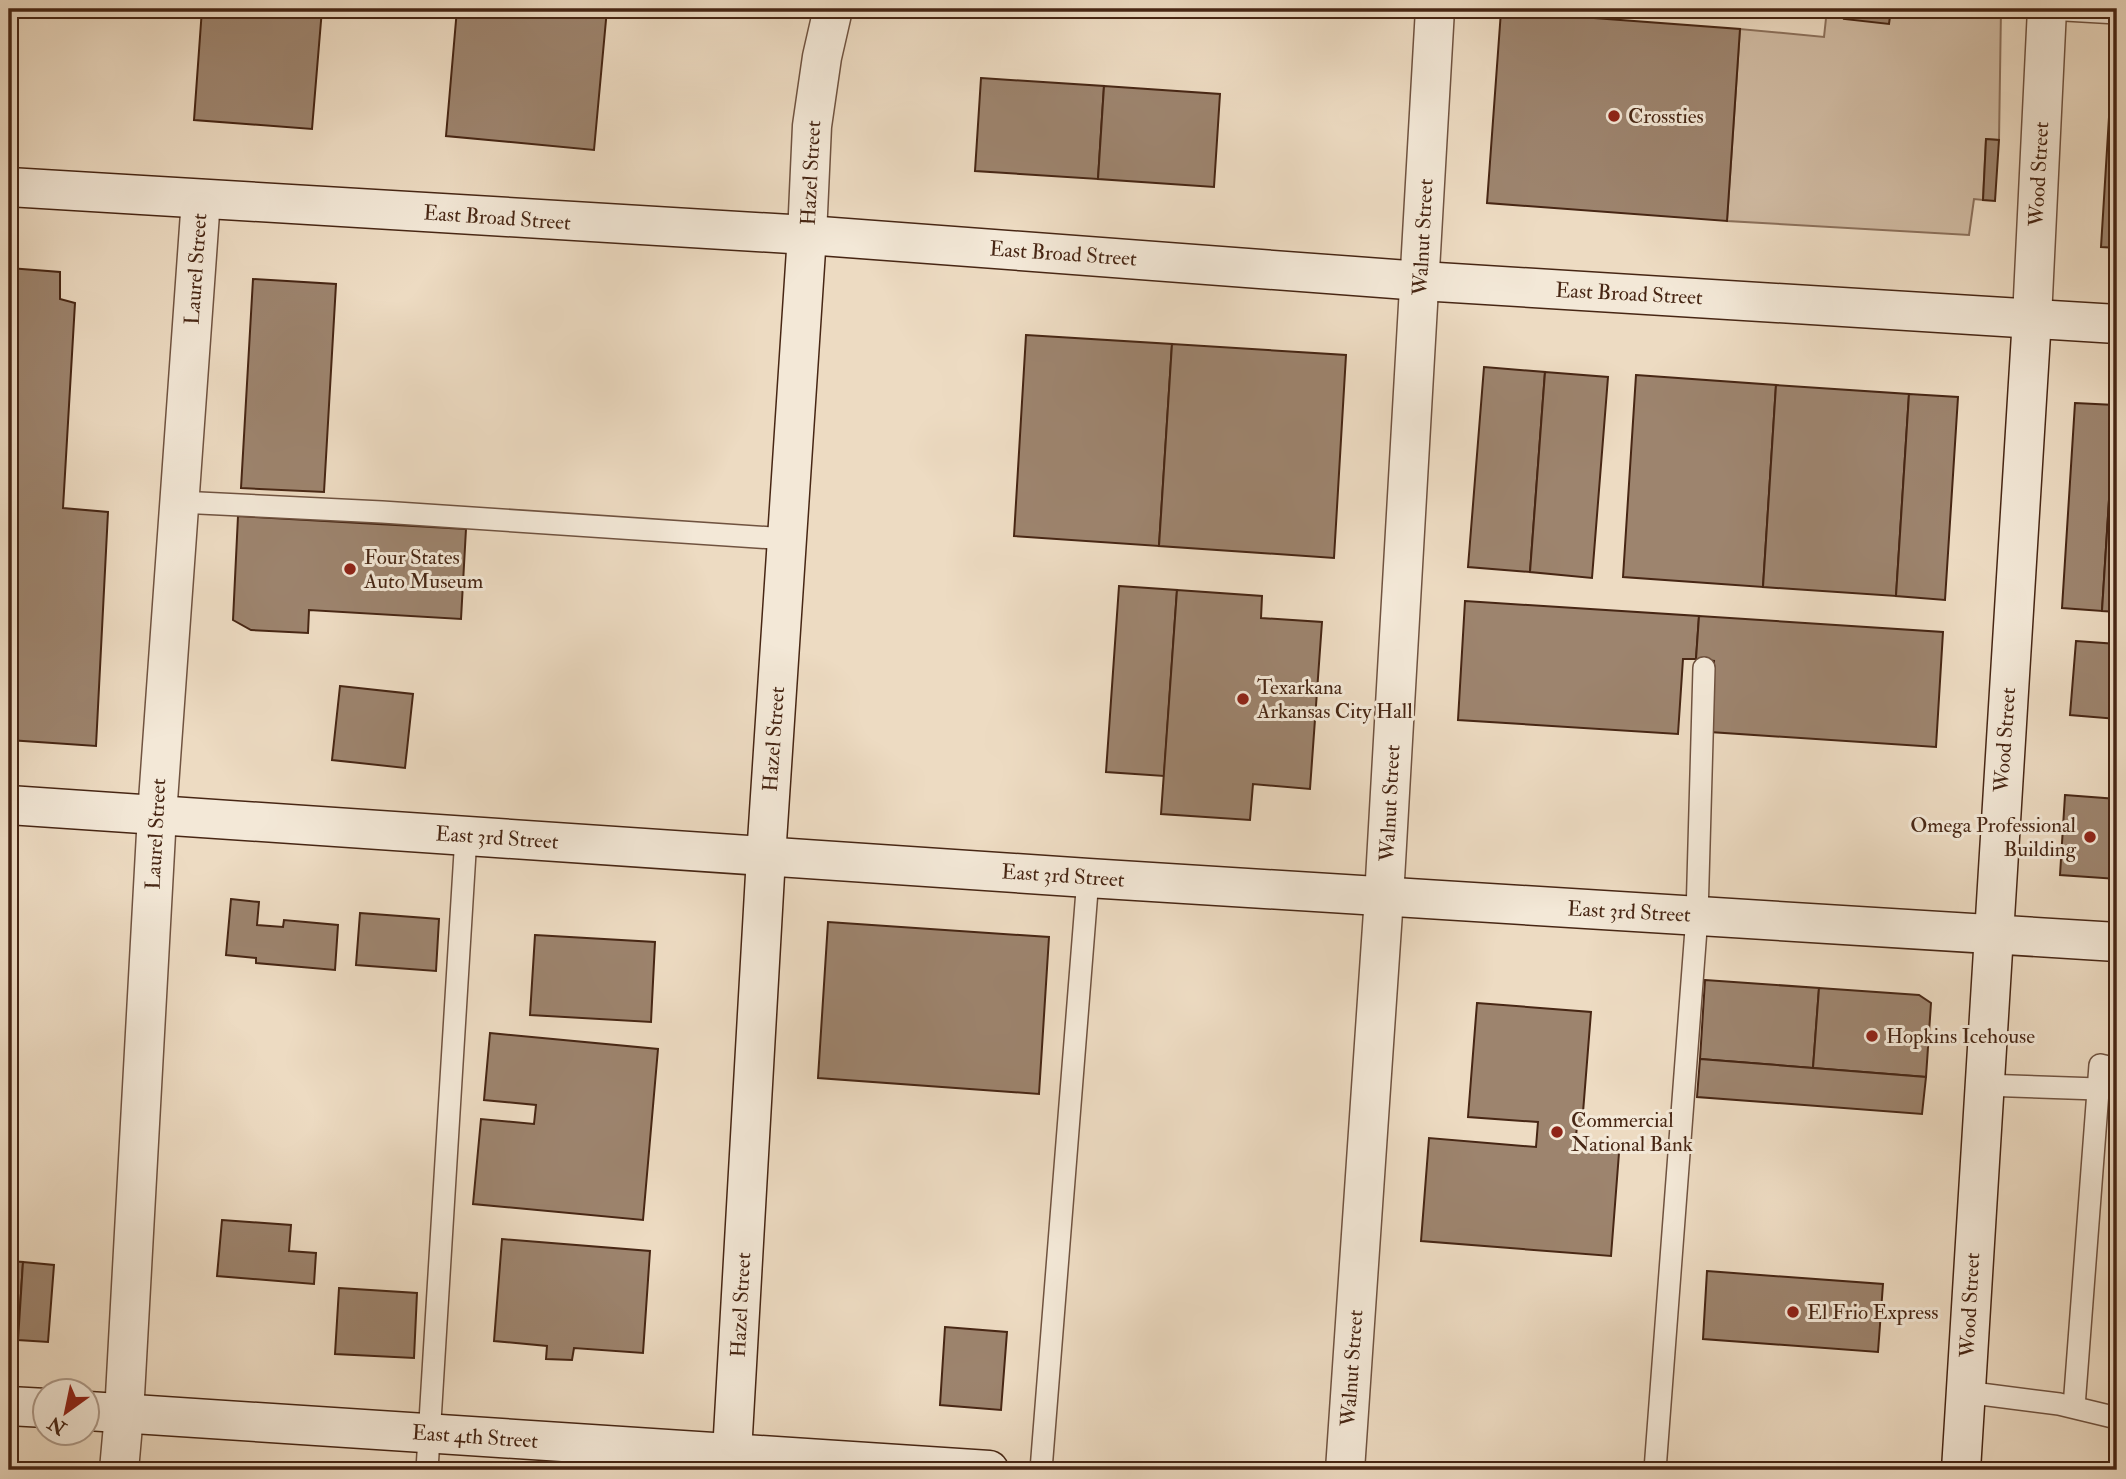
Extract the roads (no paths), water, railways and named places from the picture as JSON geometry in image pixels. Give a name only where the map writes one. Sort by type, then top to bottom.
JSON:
[{"type":"street","name":"Hazel Street","points":[[732,1462],[766,857],[812,126],[822,57],[833,9]]},
{"type":"street","name":"Walnut Street","points":[[1345,1470],[1384,897],[1435,9]]},
{"type":"street","name":"Wood Street","points":[[1961,1470],[2032,318],[2048,9]]},
{"type":"street","name":"East Broad Street","points":[[9,187],[807,235],[1421,281],[2117,324]]},
{"type":"street","name":"Laurel Street","points":[[119,1470],[106,1413],[157,815],[201,199]]},
{"type":"street","name":"East 3rd Street","points":[[9,805],[1088,878],[2117,942]]},
{"type":"street","points":[[9,1406],[32,1407]]},
{"type":"street","name":"East 4th Street","points":[[106,1413],[428,1452],[989,1470]]},
{"type":"lane","points":[[2048,9],[2117,13]]},
{"type":"lane","points":[[179,502],[382,512],[787,539]]},
{"type":"lane","points":[[1656,1470],[1697,916],[1704,668]]},
{"type":"lane","points":[[428,1452],[466,836]]},
{"type":"lane","points":[[1041,1470],[1088,878]]},
{"type":"lane","points":[[2074,1408],[2100,1065],[2117,1069]]},
{"type":"lane","points":[[1983,1085],[2098,1089]]},
{"type":"lane","points":[[1965,1392],[2074,1408],[2117,1418]]},
{"type":"place","name":"Crossties","points":[[1614,116]]},
{"type":"place","name":"Four States Auto Museum","points":[[350,569]]},
{"type":"place","name":"Texarkana Arkansas City Hall","points":[[1243,699]]},
{"type":"place","name":"Omega Professional Building","points":[[2090,837]]},
{"type":"place","name":"Hopkins Icehouse","points":[[1872,1036]]},
{"type":"place","name":"Commercial National Bank","points":[[1557,1132]]},
{"type":"place","name":"El Frio Express","points":[[1793,1312]]}]
